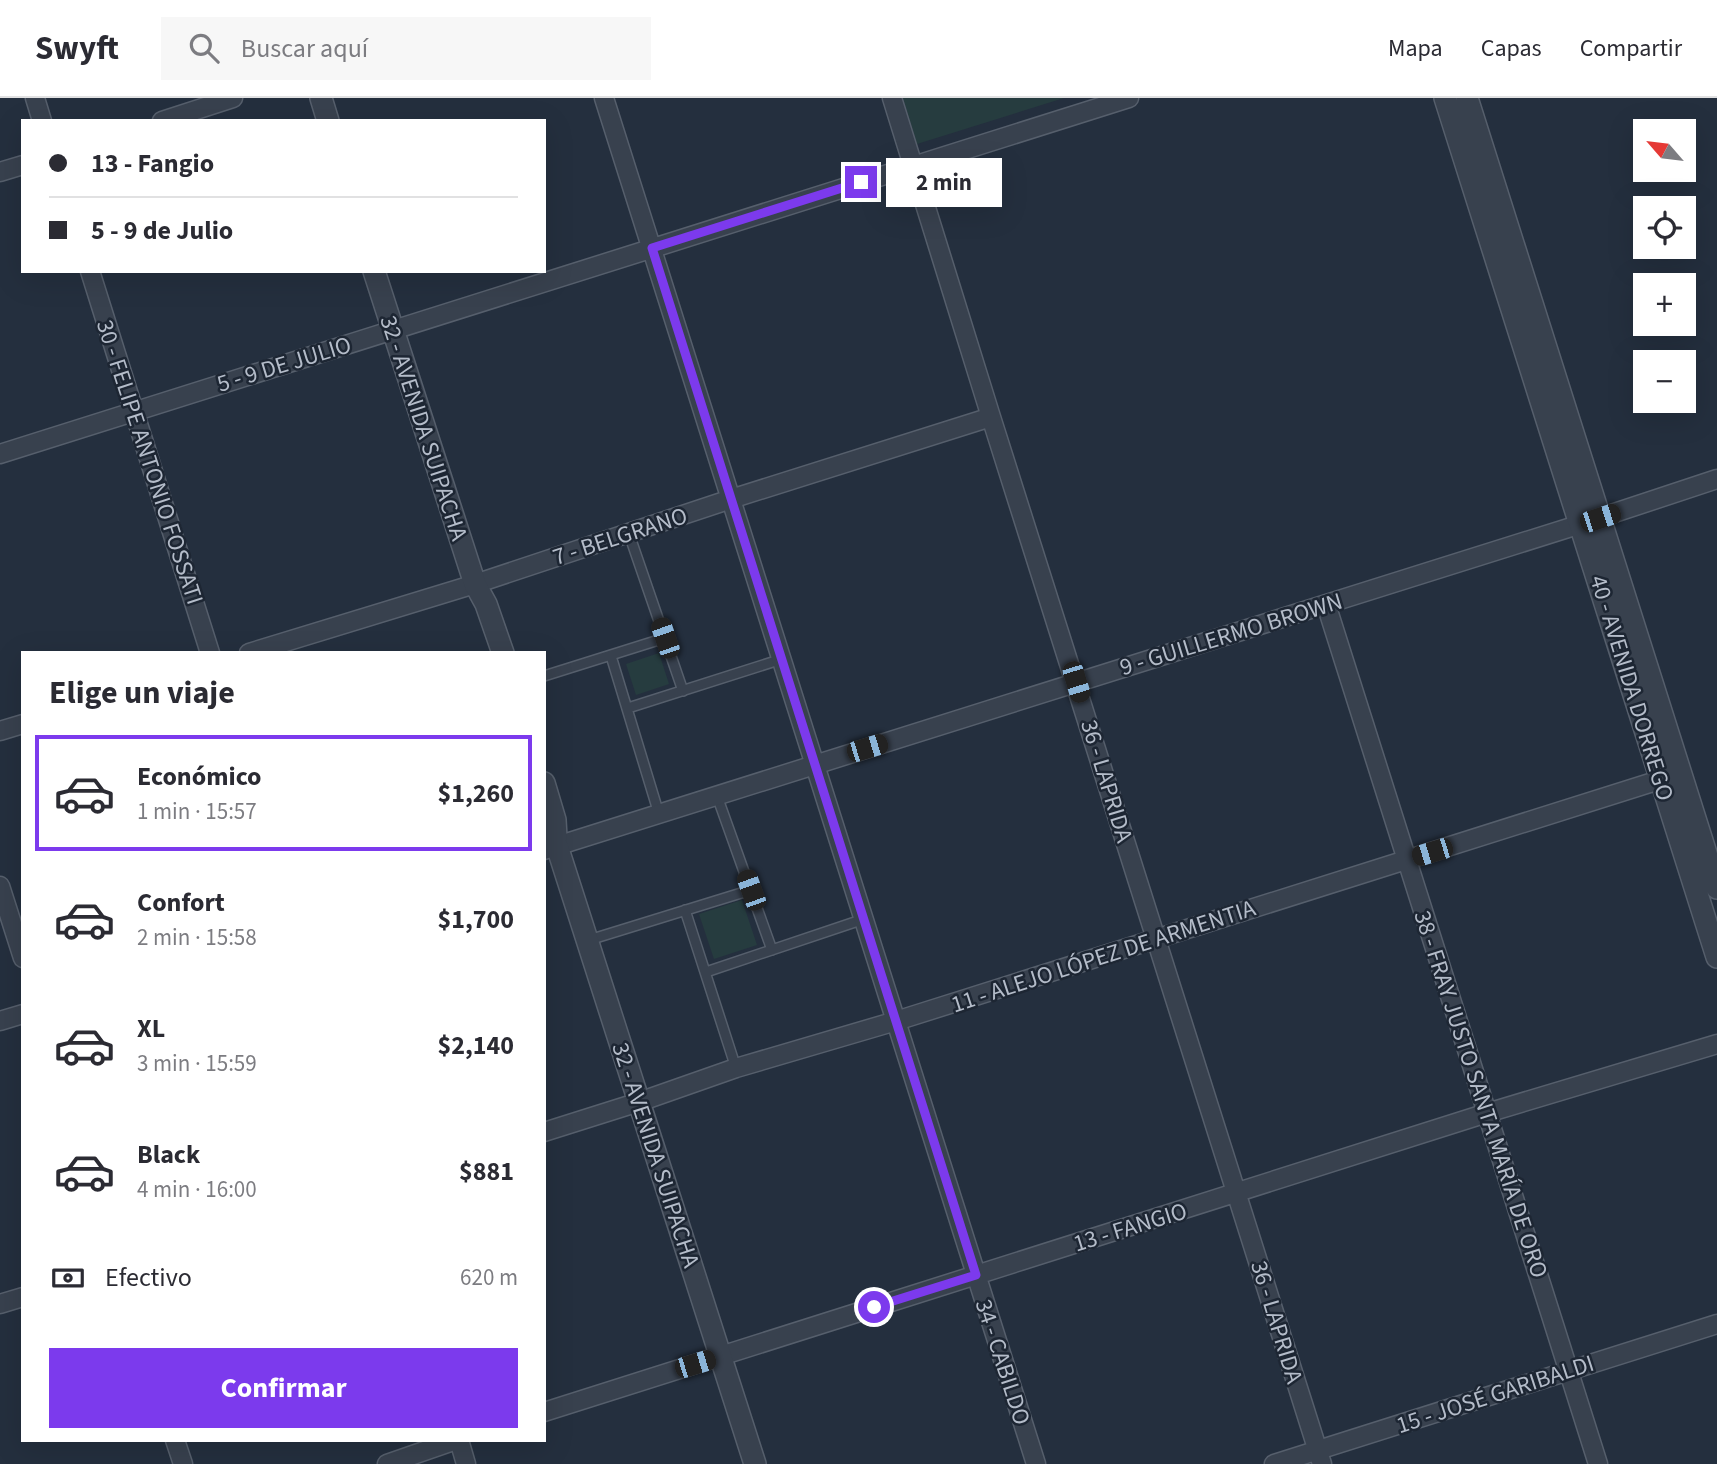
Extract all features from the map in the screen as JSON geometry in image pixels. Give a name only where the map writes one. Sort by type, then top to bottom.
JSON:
[{"type":"street","points":[[35,98],[41,119]]},
{"type":"street","points":[[168,119],[233,98]]},
{"type":"street","points":[[321,98],[327,119]]},
{"type":"street","name":"34 - CABILDO","points":[[604,98],[1036,1464]]},
{"type":"street","name":"36 - LAPRIDA","points":[[892,98],[1320,1457]]},
{"type":"street","name":"5 - 9 DE JULIO","points":[[0,454],[1129,98]]},
{"type":"street","name":"40 - AVENIDA DORREGO","points":[[1446,98],[1590,521],[1671,776],[1717,957]]},
{"type":"street","name":"40 - AVENIDA DORREGO","points":[[1467,98],[1590,521]]},
{"type":"street","points":[[0,172],[21,166]]},
{"type":"street","name":"30 - FELIPE ANTONIO FOSSATI","points":[[91,273],[209,651]]},
{"type":"street","name":"32 - AVENIDA SUIPACHA","points":[[375,273],[475,584],[486,604],[502,651]]},
{"type":"street","name":"7 - BELGRANO","points":[[256,651],[475,584],[991,417]]},
{"type":"street","name":"9 - GUILLERMO BROWN","points":[[551,848],[1717,480]]},
{"type":"street","name":"32 - AVENIDA SUIPACHA","points":[[475,584],[477,608],[490,651]]},
{"type":"street","name":"38 - FRAY JUSTO SANTA MARÍA DE ORO","points":[[1326,604],[1598,1464]]},
{"type":"street","points":[[0,731],[21,725]]},
{"type":"street","name":"40 - AVENIDA DORREGO","points":[[1671,776],[1717,888]]},
{"type":"street","name":"11 - ALEJO LÓPEZ DE ARMENTIA","points":[[546,1131],[736,1068],[896,1021],[1671,776]]},
{"type":"street","name":"32 - AVENIDA SUIPACHA","points":[[546,790],[555,820],[551,848]]},
{"type":"street","name":"32 - AVENIDA SUIPACHA","points":[[546,829],[587,940],[755,1464]]},
{"type":"street","points":[[0,886],[21,952]]},
{"type":"street","points":[[0,1021],[21,1015]]},
{"type":"street","name":"13 - FANGIO","points":[[546,1411],[1487,1113],[1717,1044]]},
{"type":"street","points":[[0,1304],[21,1298]]},
{"type":"street","name":"15 - JOSÉ GARIBALDI","points":[[1274,1464],[1320,1457],[1568,1371],[1717,1324]]},
{"type":"street","points":[[176,1442],[183,1464]]},
{"type":"street","points":[[387,1464],[452,1442]]},
{"type":"street","points":[[459,1442],[467,1464]]},
{"type":"lane","points":[[629,534],[683,691]]},
{"type":"lane","points":[[546,675],[665,638]]},
{"type":"lane","points":[[611,656],[659,814]]},
{"type":"lane","points":[[628,708],[782,659]]},
{"type":"lane","points":[[717,796],[772,950]]},
{"type":"lane","points":[[587,940],[751,890]]},
{"type":"lane","points":[[685,910],[736,1068]]},
{"type":"lane","points":[[706,972],[864,919]]},
{"type":"green space","points":[[903,98],[1064,98],[917,144]]},
{"type":"green space","points":[[659,653],[669,684],[636,695],[626,664]]},
{"type":"green space","points":[[742,900],[757,945],[714,959],[699,914]]},
{"type":"route","points":[[861,182],[652,248],[976,1275],[874,1307]]}]
